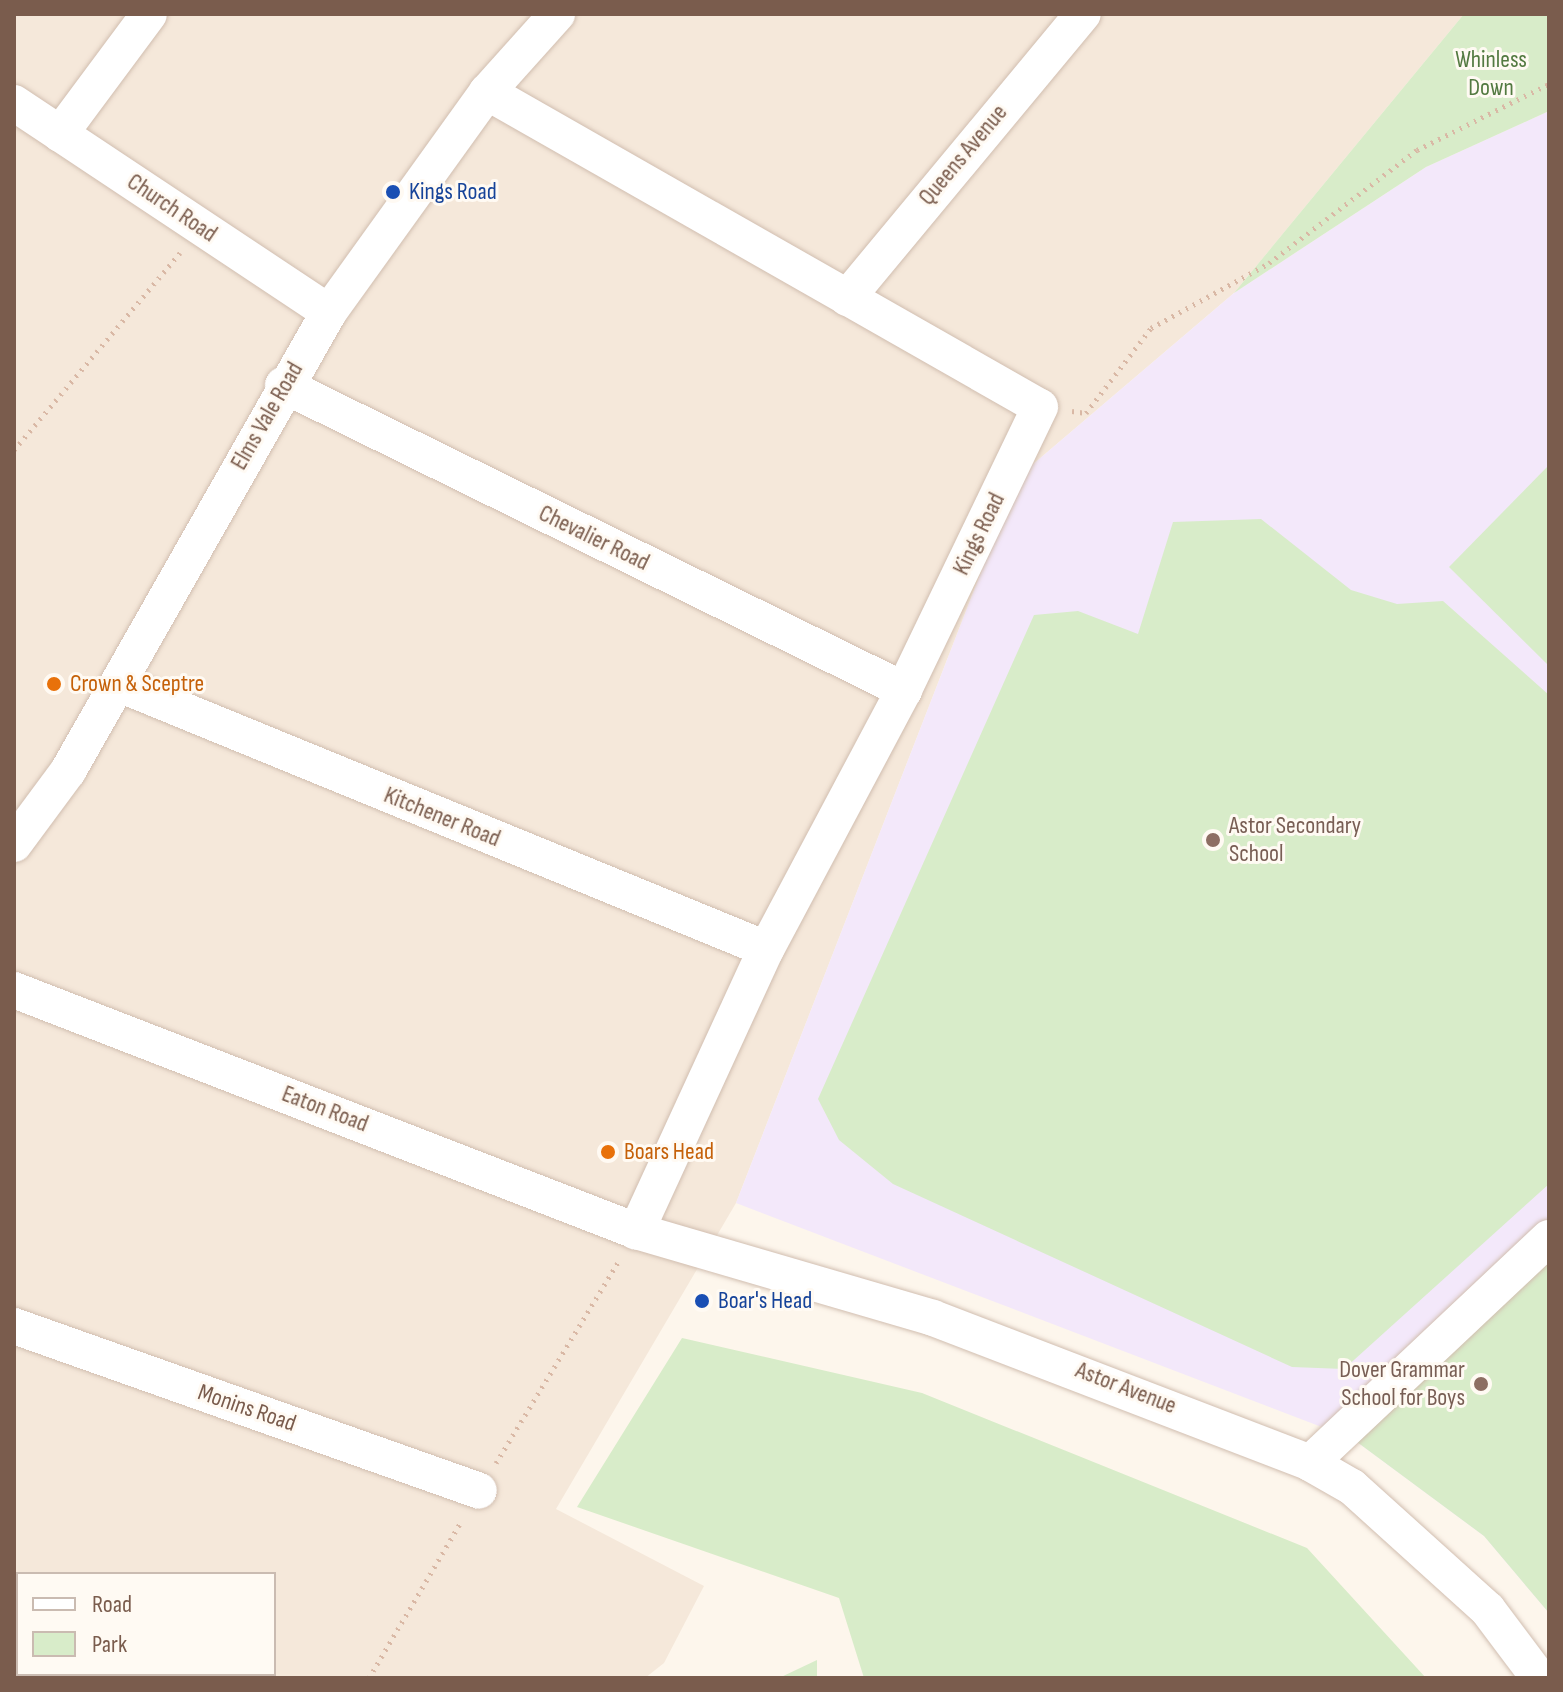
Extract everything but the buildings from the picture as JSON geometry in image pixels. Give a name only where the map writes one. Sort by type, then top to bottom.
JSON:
[{"type":"street","points":[[60,134],[149,14]]},
{"type":"street","name":"Elms Vale Road","points":[[14,844],[68,771],[283,385],[329,312],[487,92],[557,14]]},
{"type":"street","name":"Queens Avenue","points":[[847,298],[1083,14]]},
{"type":"street","name":"Kings Road","points":[[487,92],[1040,407],[904,690],[766,949],[636,1231]]},
{"type":"street","name":"Church Road","points":[[14,103],[329,312]]},
{"type":"street","name":"Chevalier Road","points":[[283,385],[904,690]]},
{"type":"street","name":"Kitchener Road","points":[[119,684],[766,949]]},
{"type":"street","name":"Eaton Road","points":[[14,990],[636,1231]]},
{"type":"street","name":"Astor Avenue","points":[[636,1231],[933,1318],[1117,1383],[1310,1463],[1352,1487],[1488,1610],[1539,1678]]},
{"type":"street","points":[[1310,1463],[1549,1238]]},
{"type":"street","name":"Monins Road","points":[[14,1326],[479,1491]]},
{"type":"path","points":[[1086,413],[1151,328],[1269,263],[1417,150],[1549,84]]},
{"type":"path","points":[[14,450],[201,227]]},
{"type":"path","points":[[369,1678],[636,1231]]},
{"type":"shaded area","points":[[14,14],[1464,14],[1234,293],[1018,477],[736,1203],[556,1509],[704,1586],[664,1663],[645,1678],[14,1678]]},
{"type":"shaded area","name":"Astor Secondary School","points":[[1549,111],[1549,1613],[1484,1536],[1353,1439],[736,1203],[1018,477],[1234,293],[1426,167]]},
{"type":"green space","name":"Whinless Down","points":[[1464,14],[1549,14],[1549,111],[1426,167],[1234,293]]},
{"type":"green space","points":[[1549,465],[1549,666],[1449,567]]},
{"type":"green space","name":"Astor Secondary School","points":[[1261,519],[1351,590],[1397,604],[1443,601],[1549,695],[1549,1184],[1344,1369],[1292,1367],[893,1184],[839,1140],[818,1099],[1034,615],[1078,611],[1138,634],[1173,522]]},
{"type":"green space","name":"Dover Grammar School for Boys","points":[[1549,1259],[1549,1613],[1484,1536],[1353,1439]]},
{"type":"green space","points":[[682,1338],[922,1393],[1307,1548],[1426,1678],[864,1678],[839,1598],[577,1507]]},
{"type":"green space","points":[[817,1660],[817,1678],[779,1678]]},
{"type":"place","name":"Kings Road","points":[[393,192]]},
{"type":"place","name":"Crown & Sceptre","points":[[54,684]]},
{"type":"place","name":"Astor Secondary School","points":[[1213,840]]},
{"type":"place","name":"Boars Head","points":[[608,1152]]},
{"type":"place","name":"Boar's Head","points":[[702,1301]]},
{"type":"place","name":"Dover Grammar School for Boys","points":[[1481,1384]]}]
